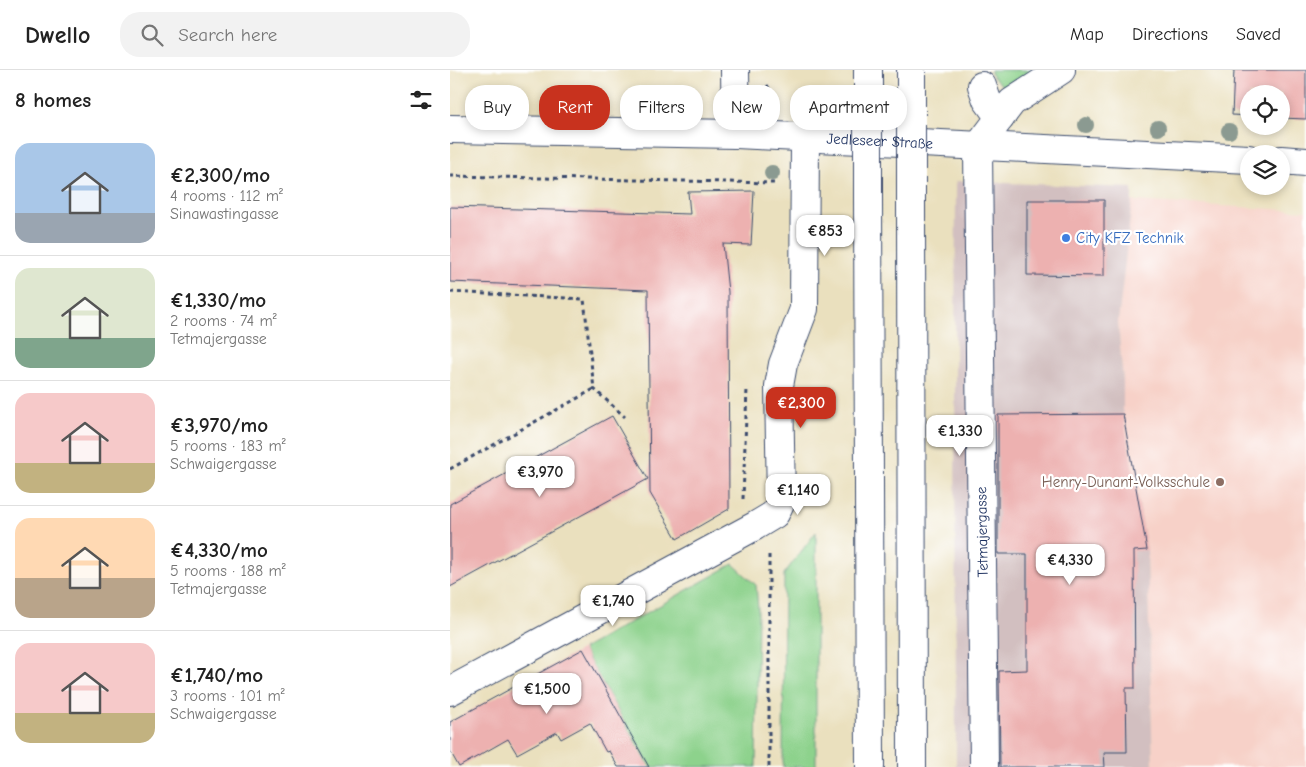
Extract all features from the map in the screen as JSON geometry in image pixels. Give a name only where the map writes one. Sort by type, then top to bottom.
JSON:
[{"type":"main road","points":[[735,70],[736,134]]},
{"type":"main road","points":[[868,70],[870,767]]},
{"type":"main road","points":[[911,70],[912,767]]},
{"type":"main road","points":[[978,147],[1012,102],[1060,70]]},
{"type":"main road","points":[[982,86],[987,100],[1000,118]]},
{"type":"main road","name":"Jedleseer Straße","points":[[450,129],[736,134],[1240,159]]},
{"type":"main road","points":[[450,691],[775,514],[781,501],[779,386],[783,364],[804,309],[804,183],[796,138]]},
{"type":"main road","name":"Tetmajergasse","points":[[978,147],[984,767]]},
{"type":"main road","points":[[1290,161],[1306,162]]},
{"type":"path","points":[[762,78],[787,117],[796,138]]},
{"type":"path","points":[[450,176],[804,183]]},
{"type":"path","points":[[450,292],[584,298],[594,388],[625,417]]},
{"type":"path","points":[[750,381],[746,390],[743,508],[755,526]]},
{"type":"path","points":[[450,469],[594,388]]},
{"type":"path","points":[[768,767],[769,553]]},
{"type":"shaded area","points":[[956,181],[1132,188],[1118,322],[1123,381],[1123,414],[1147,550],[1153,767],[956,767]]},
{"type":"shaded area","name":"Henry-Dunant-Volksschule","points":[[1132,201],[1306,211],[1306,767],[1153,767],[1147,550],[1123,414],[1123,381],[1118,322]]},
{"type":"green space","points":[[991,70],[1034,70],[1006,89],[991,75]]},
{"type":"green space","points":[[816,532],[816,767],[783,767],[784,574]]},
{"type":"green space","points":[[733,564],[756,585],[758,609],[756,767],[650,767],[583,649]]},
{"type":"building","points":[[1234,70],[1306,70],[1306,119],[1290,118],[1290,85],[1240,85],[1240,115],[1232,115]]},
{"type":"building","points":[[754,191],[751,245],[723,244],[728,292],[729,509],[677,539],[650,493],[648,290],[450,282],[450,207],[690,214],[688,192]]},
{"type":"building","name":"City KFZ Technik","points":[[1027,200],[1104,200],[1104,276],[1027,275]]},
{"type":"building","points":[[1123,414],[1147,550],[1134,551],[1135,688],[1126,688],[1127,752],[1104,752],[1105,767],[1000,767],[999,671],[1027,670],[1027,554],[998,554],[998,415]]},
{"type":"building","points":[[612,416],[648,479],[450,587],[450,504]]},
{"type":"building","points":[[583,649],[649,767],[618,767],[609,751],[606,752],[590,723],[561,739],[557,732],[517,754],[508,739],[459,767],[450,751],[450,722]]},
{"type":"place","name":"City KFZ Technik","points":[[1066,238]]},
{"type":"place","name":"Henry-Dunant-Volksschule","points":[[1220,482]]}]
